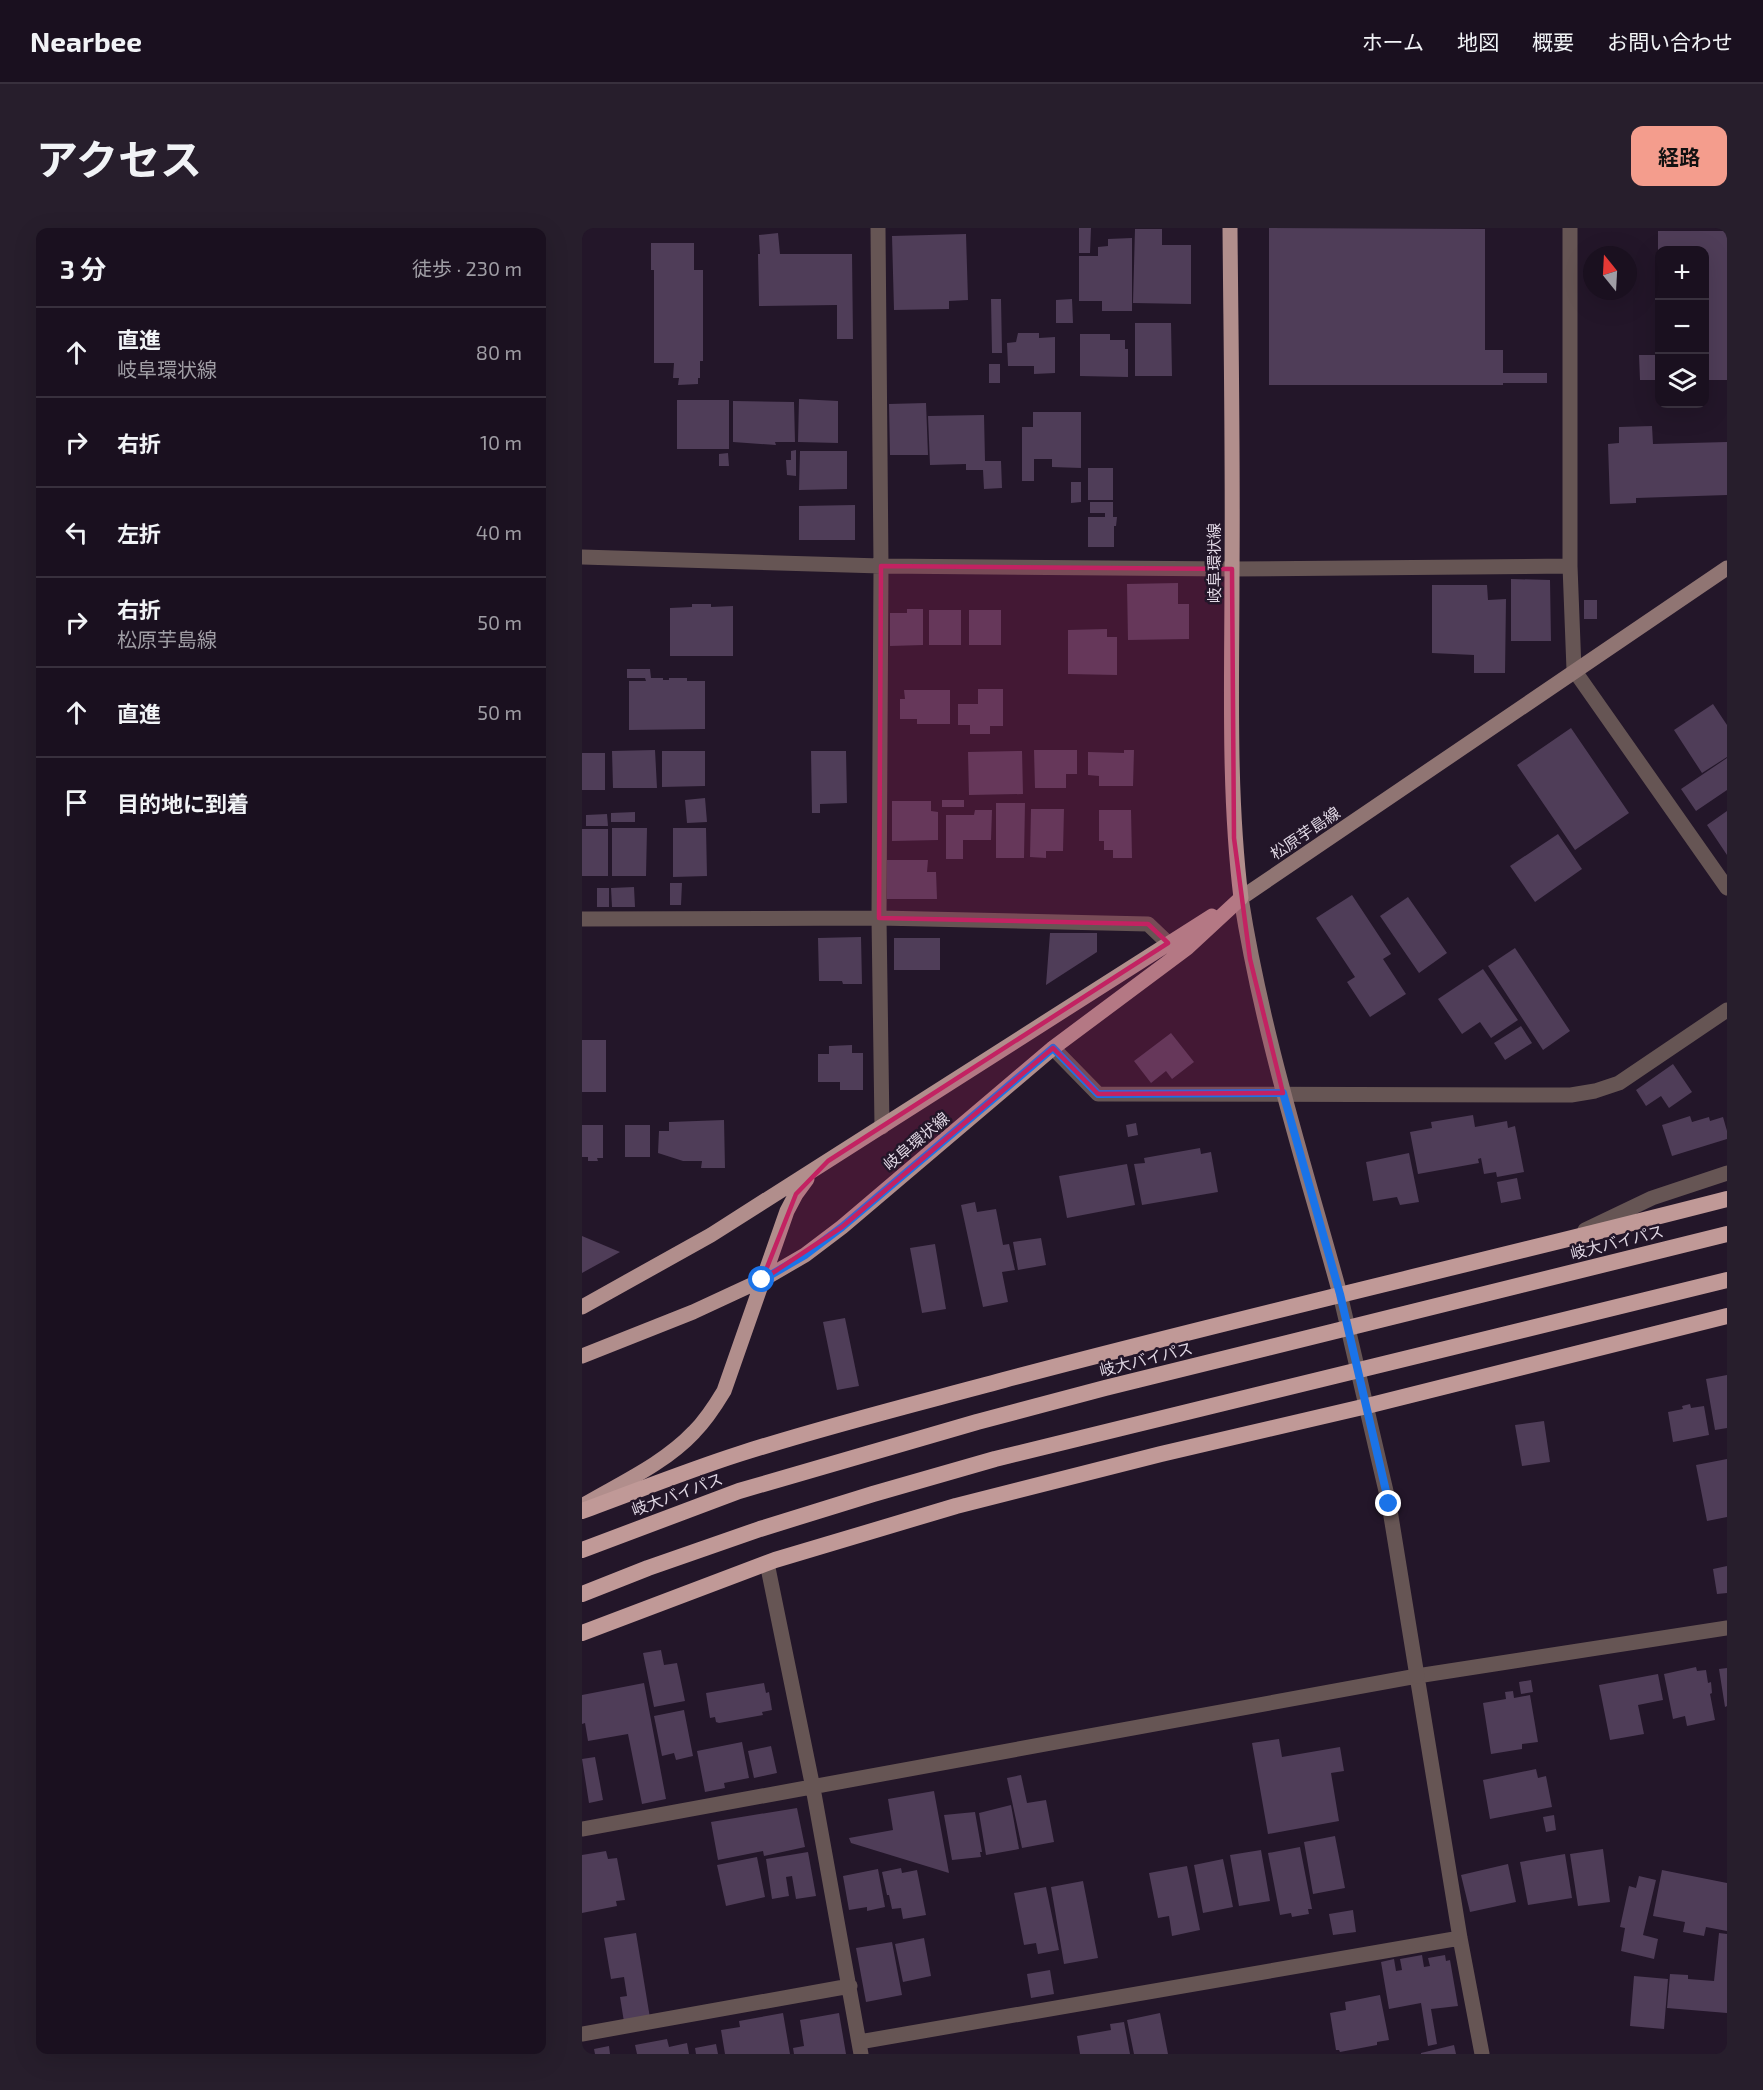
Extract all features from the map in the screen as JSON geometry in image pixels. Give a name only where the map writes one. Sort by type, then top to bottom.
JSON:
[{"type":"highway","points":[[582,1508],[739,1454],[1072,1362],[1727,1199]]},
{"type":"highway","name":"岐大バイパス","points":[[582,1550],[739,1491],[977,1422],[1105,1388],[1727,1234]]},
{"type":"highway","points":[[582,1594],[760,1529],[995,1459],[1727,1280]]},
{"type":"highway","points":[[582,1633],[767,1563],[967,1503],[1727,1316]]},
{"type":"main road","name":"岐阜環状線","points":[[1230,228],[1231,776],[1240,898]]},
{"type":"main road","name":"松原芋島線","points":[[1240,898],[1727,568]]},
{"type":"main road","name":"岐阜環状線","points":[[582,1307],[711,1235],[1240,898]]},
{"type":"main road","name":"岐阜環状線","points":[[582,1356],[682,1317],[762,1280],[805,1255],[842,1227],[1053,1048],[1187,948],[1240,898]]},
{"type":"main road","points":[[1240,898],[1250,959],[1283,1093],[1340,1294]]},
{"type":"main road","points":[[582,1508],[665,1457],[707,1418],[724,1391],[787,1211],[808,1178],[828,1161]]},
{"type":"street","points":[[878,228],[881,566],[879,918],[882,1127]]},
{"type":"street","points":[[1570,228],[1570,566],[1574,670],[1727,888]]},
{"type":"street","points":[[582,556],[881,566],[1232,569],[1570,566]]},
{"type":"street","points":[[582,919],[879,918],[1148,924],[1168,943]]},
{"type":"street","points":[[1053,1048],[1098,1094],[1572,1095],[1595,1091],[1619,1083],[1727,1010]]},
{"type":"street","points":[[1561,1242],[1652,1198],[1727,1173]]},
{"type":"street","points":[[1340,1294],[1389,1504],[1460,1938],[1482,2054]]},
{"type":"street","points":[[767,1563],[813,1788],[860,2048],[1460,1938]]},
{"type":"street","points":[[582,1829],[1417,1676],[1727,1628]]},
{"type":"street","points":[[582,2034],[850,1986]]},
{"type":"highlighted area","points":[[881,566],[1232,569],[1234,838],[1250,959],[1283,1093],[1098,1094],[1053,1048],[842,1227],[762,1280],[796,1194],[828,1161],[1168,943],[1148,924],[879,918]]},
{"type":"building","points":[[1079,228],[1091,228],[1090,253],[1079,253]]},
{"type":"building","points":[[1269,228],[1485,229],[1485,350],[1503,350],[1503,373],[1547,373],[1547,383],[1269,385]]},
{"type":"building","points":[[1135,229],[1162,229],[1162,245],[1191,245],[1191,304],[1133,303]]},
{"type":"building","points":[[1658,231],[1727,231],[1727,380],[1709,380],[1709,246],[1658,246]]},
{"type":"building","points":[[778,233],[780,254],[852,254],[853,339],[837,339],[837,305],[759,306],[759,235]]},
{"type":"building","points":[[966,234],[968,300],[949,301],[949,309],[894,310],[892,236]]},
{"type":"building","points":[[1132,238],[1132,311],[1102,311],[1102,301],[1079,301],[1079,256],[1098,256],[1098,247],[1108,246],[1108,239]]},
{"type":"building","points":[[651,243],[694,243],[694,270],[703,270],[703,361],[700,361],[698,384],[678,385],[679,378],[673,378],[674,363],[654,363],[654,270],[651,270]]},
{"type":"building","points":[[991,299],[1001,299],[1002,353],[992,353]]},
{"type":"building","points":[[1072,299],[1073,323],[1056,323],[1056,300]]},
{"type":"building","points":[[1135,323],[1171,323],[1172,376],[1135,376]]},
{"type":"building","points":[[1018,333],[1039,333],[1039,338],[1055,337],[1055,373],[1034,374],[1034,366],[1008,366],[1007,343],[1016,342]]},
{"type":"building","points":[[1080,334],[1110,334],[1110,340],[1125,340],[1125,349],[1128,349],[1128,377],[1080,376]]},
{"type":"building","points":[[1639,355],[1655,355],[1655,380],[1640,380]]},
{"type":"building","points":[[989,364],[1000,364],[1000,383],[989,383]]},
{"type":"building","points":[[799,399],[838,401],[838,443],[798,442]]},
{"type":"building","points":[[677,400],[729,400],[729,449],[677,449]]},
{"type":"building","points":[[733,401],[794,402],[795,442],[775,442],[776,445],[733,442]]},
{"type":"building","points":[[926,403],[928,455],[890,455],[889,404]]},
{"type":"building","points":[[1033,412],[1081,412],[1081,468],[1052,467],[1052,459],[1034,459],[1034,481],[1022,481],[1022,427],[1033,427]]},
{"type":"building","points":[[984,415],[985,461],[1001,461],[1002,488],[984,489],[983,470],[966,470],[966,464],[930,465],[928,416]]},
{"type":"building","points":[[1652,426],[1653,444],[1727,442],[1727,495],[1636,498],[1636,503],[1610,504],[1608,444],[1619,443],[1619,427]]},
{"type":"building","points":[[796,450],[796,476],[787,475],[786,460],[791,460],[791,451]]},
{"type":"building","points":[[800,451],[847,451],[847,489],[799,490]]},
{"type":"building","points":[[728,453],[729,466],[719,466],[719,454]]},
{"type":"building","points":[[1088,468],[1113,468],[1113,500],[1088,500]]},
{"type":"building","points":[[1071,482],[1081,482],[1081,502],[1071,503]]},
{"type":"building","points":[[1090,502],[1113,502],[1113,517],[1117,517],[1116,526],[1114,526],[1114,547],[1088,547],[1088,517],[1105,517],[1105,513],[1090,513]]},
{"type":"building","points":[[855,505],[855,540],[799,540],[799,506]]},
{"type":"building","points":[[1511,579],[1550,580],[1551,641],[1511,641]]},
{"type":"building","points":[[1178,583],[1178,604],[1189,604],[1189,639],[1128,640],[1127,584]]},
{"type":"building","points":[[1432,585],[1487,585],[1488,600],[1506,599],[1505,673],[1474,673],[1474,655],[1432,653]]},
{"type":"building","points":[[1584,600],[1597,600],[1597,619],[1584,619]]},
{"type":"building","points":[[692,604],[711,604],[711,607],[733,606],[733,656],[670,656],[670,608],[692,607]]},
{"type":"building","points":[[907,609],[923,609],[923,645],[890,646],[890,613],[907,613]]},
{"type":"building","points":[[929,610],[961,610],[961,645],[929,645]]},
{"type":"building","points":[[969,610],[1001,610],[1001,645],[969,645]]},
{"type":"building","points":[[1107,629],[1107,637],[1117,637],[1117,675],[1068,674],[1068,630]]},
{"type":"building","points":[[627,669],[650,669],[651,678],[663,678],[663,680],[687,678],[687,681],[705,681],[705,729],[629,730],[629,681],[646,681],[645,678],[627,678]]},
{"type":"building","points":[[978,689],[1003,689],[1003,726],[990,726],[990,734],[970,734],[970,725],[958,725],[958,704],[978,704]]},
{"type":"building","points":[[904,690],[950,690],[950,724],[917,724],[917,719],[900,719],[900,699],[905,699]]},
{"type":"building","points":[[1713,704],[1727,725],[1727,757],[1702,773],[1674,730]]},
{"type":"building","points":[[1571,728],[1629,813],[1575,850],[1517,765]]},
{"type":"building","points":[[655,750],[657,788],[613,788],[612,751]]},
{"type":"building","points":[[1034,750],[1077,750],[1077,774],[1066,774],[1066,788],[1035,788]]},
{"type":"building","points":[[1124,750],[1134,750],[1133,786],[1099,786],[1099,776],[1088,775],[1088,752],[1124,753]]},
{"type":"building","points":[[662,751],[705,751],[705,786],[662,787]]},
{"type":"building","points":[[811,751],[846,751],[847,803],[820,804],[820,813],[812,813]]},
{"type":"building","points":[[1022,751],[1023,794],[969,795],[968,752]]},
{"type":"building","points":[[582,753],[605,753],[605,790],[582,790]]},
{"type":"building","points":[[1727,758],[1727,790],[1696,811],[1681,789]]},
{"type":"building","points":[[705,798],[707,822],[687,823],[685,800]]},
{"type":"building","points":[[942,800],[964,800],[964,807],[942,807]]},
{"type":"building","points":[[892,801],[931,801],[931,811],[938,812],[938,840],[892,841]]},
{"type":"building","points":[[996,803],[1025,803],[1024,858],[996,858]]},
{"type":"building","points":[[1031,809],[1064,809],[1063,851],[1046,851],[1046,858],[1030,857]]},
{"type":"building","points":[[975,810],[992,810],[991,840],[963,840],[963,859],[946,859],[946,815],[974,815]]},
{"type":"building","points":[[1099,810],[1131,810],[1132,858],[1113,858],[1113,850],[1104,850],[1104,841],[1099,841]]},
{"type":"building","points":[[1727,811],[1727,855],[1707,825]]},
{"type":"building","points":[[635,812],[635,822],[611,822],[611,813]]},
{"type":"building","points":[[607,814],[608,826],[586,826],[586,815]]},
{"type":"building","points":[[612,828],[647,828],[646,876],[612,876]]},
{"type":"building","points":[[673,828],[706,828],[707,876],[673,877]]},
{"type":"building","points":[[582,829],[608,829],[608,876],[582,876]]},
{"type":"building","points":[[1558,834],[1582,869],[1535,902],[1510,866]]},
{"type":"building","points":[[887,860],[928,860],[927,872],[936,872],[937,899],[887,899]]},
{"type":"building","points":[[670,883],[682,883],[681,905],[670,905]]},
{"type":"building","points":[[634,887],[635,907],[612,907],[611,888]]},
{"type":"building","points":[[597,888],[609,888],[609,907],[597,907]]},
{"type":"building","points":[[1352,895],[1391,954],[1383,959],[1406,994],[1370,1017],[1347,982],[1355,977],[1316,918]]},
{"type":"building","points":[[1408,897],[1447,953],[1419,973],[1380,916]]},
{"type":"building","points":[[1050,933],[1097,933],[1097,952],[1046,985]]},
{"type":"building","points":[[861,937],[862,984],[819,981],[818,938]]},
{"type":"building","points":[[894,938],[940,938],[940,970],[894,970]]},
{"type":"building","points":[[1515,948],[1570,1031],[1543,1050],[1488,966]]},
{"type":"building","points":[[1483,969],[1518,1020],[1491,1038],[1480,1022],[1462,1034],[1438,999]]},
{"type":"building","points":[[1521,1026],[1532,1043],[1505,1060],[1494,1043]]},
{"type":"building","points":[[1171,1033],[1194,1062],[1172,1079],[1166,1071],[1151,1083],[1134,1061]]},
{"type":"building","points":[[582,1040],[606,1040],[606,1092],[582,1092]]},
{"type":"building","points":[[852,1045],[852,1053],[863,1053],[863,1090],[840,1090],[840,1082],[818,1082],[818,1054],[829,1054],[829,1046]]},
{"type":"building","points":[[1673,1064],[1692,1092],[1669,1108],[1661,1096],[1646,1106],[1636,1090]]},
{"type":"building","points":[[1473,1115],[1475,1127],[1507,1121],[1508,1128],[1515,1126],[1524,1172],[1497,1177],[1496,1172],[1484,1174],[1481,1158],[1478,1159],[1479,1163],[1418,1174],[1410,1132],[1432,1128],[1431,1122]]},
{"type":"building","points":[[1690,1116],[1692,1122],[1709,1117],[1710,1121],[1723,1117],[1727,1139],[1672,1156],[1662,1125]]},
{"type":"building","points":[[724,1120],[725,1168],[701,1168],[702,1161],[683,1161],[658,1153],[659,1131],[669,1131],[669,1122]]},
{"type":"building","points":[[1136,1123],[1138,1135],[1128,1137],[1126,1125]]},
{"type":"building","points":[[582,1125],[603,1125],[603,1158],[597,1158],[598,1161],[588,1161],[588,1157],[582,1157]]},
{"type":"building","points":[[625,1125],[650,1125],[650,1157],[625,1157]]},
{"type":"building","points":[[1200,1148],[1201,1154],[1211,1152],[1218,1192],[1142,1205],[1134,1164],[1145,1163],[1144,1158]]},
{"type":"building","points":[[1409,1153],[1419,1202],[1400,1205],[1397,1197],[1373,1201],[1366,1162]]},
{"type":"building","points":[[1127,1164],[1135,1205],[1067,1218],[1059,1176]]},
{"type":"building","points":[[1517,1178],[1521,1199],[1501,1203],[1497,1182]]},
{"type":"building","points":[[975,1202],[977,1212],[996,1209],[1003,1245],[1009,1244],[1015,1270],[1002,1272],[1008,1302],[983,1307],[961,1205]]},
{"type":"building","points":[[582,1236],[620,1252],[582,1273]]},
{"type":"building","points":[[1041,1238],[1046,1265],[1018,1270],[1013,1242]]},
{"type":"building","points":[[935,1244],[946,1309],[922,1313],[910,1248]]},
{"type":"building","points":[[845,1318],[859,1386],[837,1390],[823,1322]]},
{"type":"building","points":[[1727,1375],[1727,1428],[1715,1430],[1706,1379]]},
{"type":"building","points":[[1690,1404],[1691,1408],[1704,1406],[1709,1435],[1673,1442],[1668,1412],[1683,1409],[1682,1406]]},
{"type":"building","points":[[1544,1421],[1550,1462],[1522,1466],[1515,1425]]},
{"type":"building","points":[[1727,1459],[1727,1517],[1707,1521],[1696,1465]]},
{"type":"building","points":[[1727,1566],[1727,1593],[1717,1594],[1713,1569]]},
{"type":"building","points":[[661,1650],[664,1665],[677,1663],[685,1701],[654,1707],[643,1653]]},
{"type":"building","points":[[1696,1667],[1697,1671],[1706,1670],[1708,1683],[1711,1682],[1712,1693],[1710,1694],[1715,1720],[1687,1726],[1685,1716],[1673,1719],[1664,1674]]},
{"type":"building","points":[[1727,1668],[1727,1706],[1725,1707],[1719,1669]]},
{"type":"building","points":[[1658,1674],[1663,1700],[1638,1705],[1644,1734],[1610,1740],[1599,1685]]},
{"type":"building","points":[[1531,1680],[1533,1692],[1521,1694],[1519,1682]]},
{"type":"building","points":[[644,1683],[666,1799],[642,1804],[628,1734],[588,1741],[585,1723],[582,1724],[582,1695]]},
{"type":"building","points":[[764,1683],[766,1693],[769,1692],[772,1710],[762,1712],[763,1715],[719,1723],[716,1722],[715,1717],[710,1718],[706,1693]]},
{"type":"building","points":[[1513,1691],[1514,1698],[1530,1695],[1538,1742],[1522,1744],[1522,1749],[1491,1754],[1483,1703],[1506,1699],[1505,1692]]},
{"type":"building","points":[[684,1710],[693,1756],[676,1760],[674,1753],[662,1756],[654,1716]]},
{"type":"building","points":[[1279,1739],[1282,1757],[1340,1747],[1344,1771],[1331,1773],[1339,1821],[1268,1834],[1252,1743]]},
{"type":"building","points":[[742,1742],[749,1778],[724,1783],[725,1788],[705,1792],[697,1751]]},
{"type":"building","points":[[771,1746],[777,1773],[754,1778],[748,1751]]},
{"type":"building","points":[[595,1757],[603,1800],[589,1803],[582,1759]]},
{"type":"building","points":[[1536,1769],[1538,1778],[1546,1776],[1552,1807],[1490,1819],[1483,1780]]},
{"type":"building","points":[[1021,1775],[1027,1803],[1046,1800],[1054,1842],[1022,1848],[1007,1778]]},
{"type":"building","points":[[934,1791],[949,1873],[851,1843],[849,1838],[893,1830],[888,1799]]},
{"type":"building","points":[[1011,1805],[1019,1849],[986,1855],[979,1813]]},
{"type":"building","points":[[797,1808],[805,1847],[764,1856],[763,1851],[718,1860],[711,1822]]},
{"type":"building","points":[[975,1812],[981,1857],[952,1860],[944,1815]]},
{"type":"building","points":[[1554,1815],[1556,1830],[1546,1832],[1543,1817]]},
{"type":"building","points":[[1335,1836],[1345,1888],[1313,1894],[1304,1842]]},
{"type":"building","points":[[1300,1847],[1312,1909],[1308,1909],[1309,1914],[1292,1917],[1291,1913],[1280,1915],[1268,1853]]},
{"type":"building","points":[[1603,1849],[1610,1902],[1578,1906],[1570,1854]]},
{"type":"building","points":[[1261,1850],[1270,1901],[1239,1906],[1230,1855]]},
{"type":"building","points":[[606,1851],[608,1859],[617,1858],[625,1900],[616,1901],[617,1906],[582,1913],[582,1855]]},
{"type":"building","points":[[808,1852],[816,1896],[796,1899],[792,1876],[786,1877],[789,1896],[772,1899],[766,1859]]},
{"type":"building","points":[[1565,1854],[1572,1898],[1528,1905],[1520,1862]]},
{"type":"building","points":[[757,1857],[765,1897],[726,1906],[717,1865]]},
{"type":"building","points":[[1223,1859],[1233,1907],[1203,1913],[1194,1865]]},
{"type":"building","points":[[1508,1864],[1516,1902],[1470,1912],[1461,1875]]},
{"type":"building","points":[[1187,1866],[1200,1930],[1172,1936],[1169,1916],[1158,1918],[1149,1873]]},
{"type":"building","points":[[901,1868],[902,1873],[917,1870],[926,1915],[903,1919],[901,1908],[892,1909],[882,1872]]},
{"type":"building","points":[[878,1869],[885,1907],[867,1911],[867,1907],[849,1910],[843,1876]]},
{"type":"building","points":[[1662,1870],[1727,1883],[1727,1931],[1706,1927],[1704,1936],[1683,1932],[1685,1922],[1653,1916]]},
{"type":"building","points":[[1639,1876],[1656,1880],[1643,1935],[1658,1939],[1654,1959],[1621,1951],[1625,1928],[1620,1927],[1629,1886],[1636,1888]]},
{"type":"building","points":[[1083,1881],[1098,1958],[1064,1964],[1051,1887]]},
{"type":"building","points":[[1046,1887],[1059,1950],[1038,1954],[1036,1943],[1024,1945],[1014,1893]]},
{"type":"building","points":[[1353,1910],[1356,1932],[1333,1935],[1329,1914]]},
{"type":"building","points":[[636,1933],[650,2018],[624,2022],[620,1997],[627,1996],[624,1977],[611,1979],[604,1938]]},
{"type":"building","points":[[1719,1933],[1727,1934],[1727,2013],[1667,2008],[1670,1974],[1688,1975],[1688,1979],[1714,1981]]},
{"type":"building","points":[[924,1938],[931,1976],[903,1982],[895,1944]]},
{"type":"building","points":[[892,1942],[902,1995],[866,2002],[856,1948]]},
{"type":"building","points":[[1422,1955],[1424,1967],[1430,1966],[1428,1958],[1445,1955],[1446,1961],[1450,1960],[1458,2006],[1431,2009],[1437,2044],[1428,2046],[1421,2003],[1389,2009],[1381,1962],[1394,1959],[1396,1971],[1402,1970],[1400,1959]]},
{"type":"building","points":[[1050,1970],[1054,1994],[1031,1998],[1027,1974]]},
{"type":"building","points":[[1634,1976],[1668,1979],[1664,2029],[1630,2026]]},
{"type":"building","points":[[1380,1995],[1389,2040],[1377,2042],[1377,2045],[1340,2052],[1336,2050],[1330,2013],[1346,2010],[1345,2002]]},
{"type":"building","points":[[783,2013],[790,2054],[725,2054],[721,2030],[740,2027],[739,2021]]},
{"type":"building","points":[[839,2013],[846,2054],[794,2054],[793,2048],[804,2046],[800,2020]]},
{"type":"building","points":[[1160,2013],[1168,2054],[1134,2054],[1127,2020]]},
{"type":"building","points":[[1124,2022],[1130,2054],[1080,2054],[1077,2036],[1111,2030],[1110,2024]]},
{"type":"building","points":[[667,2039],[669,2047],[687,2043],[689,2054],[637,2054],[635,2045]]},
{"type":"building","points":[[716,2044],[718,2054],[696,2054],[695,2048]]},
{"type":"building","points":[[1454,2045],[1456,2054],[1421,2054],[1421,2053]]},
{"type":"building","points":[[609,2046],[610,2054],[595,2054],[594,2049]]},
{"type":"route","points":[[762,1280],[805,1255],[842,1227],[1053,1048],[1098,1094],[1283,1093],[1340,1294],[1389,1504]]}]
